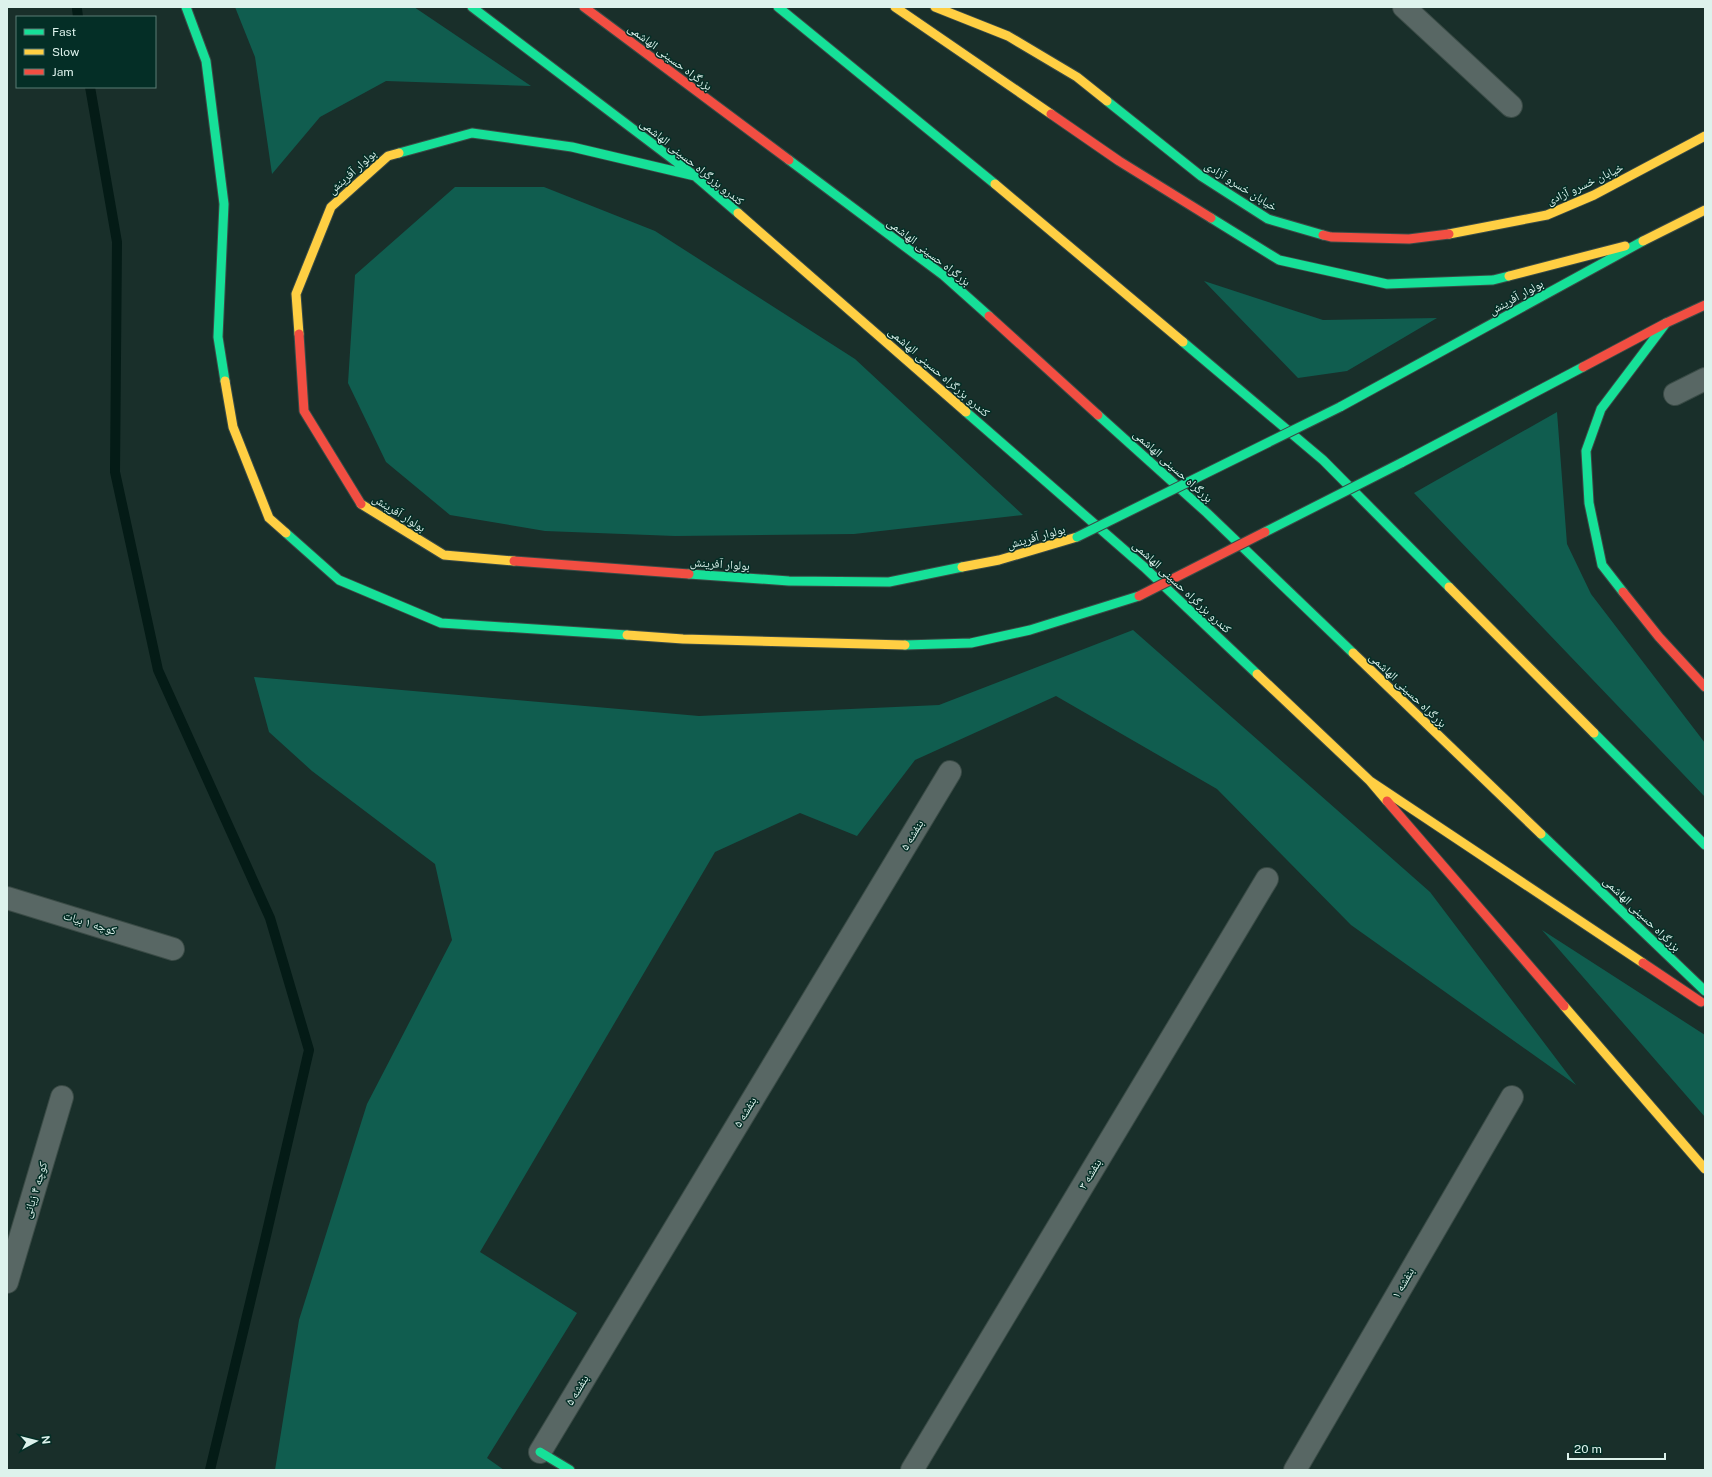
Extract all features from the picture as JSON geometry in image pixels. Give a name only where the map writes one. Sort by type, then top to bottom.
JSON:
[{"type":"main road","points":[[186,7],[206,61],[224,204],[218,337],[233,427],[269,518],[339,580],[441,623],[683,640],[888,646],[971,643],[1030,630],[1139,596],[1401,463],[1666,323],[1705,305]]},
{"type":"main road","name":"کندرو بزرگراه حسینی الهاشمی","points":[[472,7],[694,176],[1144,567],[1370,781]]},
{"type":"main road","name":"بزرگراه حسینی الهاشمی","points":[[584,7],[944,276],[1213,519],[1705,991]]},
{"type":"main road","points":[[778,7],[1026,209],[1323,460],[1705,845]]},
{"type":"main road","points":[[896,7],[1119,161],[1279,260],[1387,284],[1493,280],[1640,242]]},
{"type":"main road","name":"خیابان خسرو آزادی","points":[[935,7],[1008,36],[1077,77],[1201,176],[1268,219],[1331,237],[1409,239],[1468,231],[1547,215],[1594,195],[1705,136]]},
{"type":"main road","name":"بولوار آفرینش","points":[[694,176],[572,147],[472,133],[388,156],[331,207],[296,294],[304,411],[360,503],[444,555],[614,570],[789,581],[889,582],[999,560],[1077,537],[1340,408],[1640,242],[1705,210]]},
{"type":"main road","points":[[1666,323],[1601,410],[1586,451],[1588,503],[1602,565],[1659,637],[1705,688]]},
{"type":"main road","points":[[1370,781],[1705,1004]]},
{"type":"main road","points":[[1370,781],[1705,1169]]},
{"type":"main road","points":[[540,1452],[570,1470]]},
{"type":"street","points":[[1404,7],[1510,106]]},
{"type":"street","points":[[1675,394],[1705,379]]},
{"type":"street","name":"بنفشه ۵","points":[[540,1452],[950,772]]},
{"type":"street","name":"بنفشه ۳","points":[[912,1470],[1267,879]]},
{"type":"street","name":"کوچه ۱ بیات","points":[[7,898],[173,949]]},
{"type":"street","name":"کوچه ۴ زیانی","points":[[7,1282],[62,1097]]},
{"type":"street","name":"بنفشه ۱","points":[[1294,1470],[1512,1097]]},
{"type":"green space","points":[[235,7],[414,7],[531,86],[386,81],[320,117],[272,174],[255,57]]},
{"type":"green space","points":[[455,187],[544,187],[655,231],[855,359],[1023,515],[854,534],[675,536],[545,531],[450,515],[386,462],[348,383],[355,275]]},
{"type":"green space","points":[[1204,281],[1323,320],[1437,318],[1347,371],[1298,378]]},
{"type":"green space","points":[[1557,412],[1567,544],[1591,594],[1705,743],[1705,797],[1414,493]]},
{"type":"green space","points":[[1133,630],[1430,892],[1576,1085],[1351,925],[1217,789],[1056,696],[915,760],[857,836],[800,813],[715,852],[480,1252],[577,1313],[487,1458],[504,1470],[275,1470],[299,1320],[367,1104],[452,940],[435,864],[312,771],[269,732],[254,677],[699,716],[939,705]]},
{"type":"green space","points":[[1542,930],[1705,1035],[1705,1117]]},
{"type":"waterway","points":[[77,9],[78,16]]},
{"type":"waterway","points":[[90,88],[117,242],[115,472],[158,670],[270,918],[309,1050],[210,1470]]},
{"type":"traffic: fast","points":[[186,7],[206,61],[224,204],[218,337],[225,381]]},
{"type":"traffic: fast","points":[[472,7],[695,176],[738,213]]},
{"type":"traffic: fast","points":[[778,7],[995,184]]},
{"type":"traffic: fast","points":[[1107,101],[1201,176],[1268,219],[1323,235]]},
{"type":"traffic: fast","points":[[399,153],[472,133],[572,147],[695,176]]},
{"type":"traffic: fast","points":[[789,160],[943,275],[989,316]]},
{"type":"traffic: fast","points":[[1211,218],[1279,260],[1387,284],[1493,280],[1509,276]]},
{"type":"traffic: fast","points":[[1340,407],[1643,241]]},
{"type":"traffic: fast","points":[[1623,592],[1602,565],[1589,503],[1586,451],[1601,409],[1666,323]]},
{"type":"traffic: fast","points":[[1183,342],[1323,460],[1449,587]]},
{"type":"traffic: fast","points":[[1401,463],[1583,367]]},
{"type":"traffic: fast","points":[[1077,537],[1340,407]]},
{"type":"traffic: fast","points":[[966,412],[1144,567],[1257,674]]},
{"type":"traffic: fast","points":[[1098,415],[1207,513],[1353,653]]},
{"type":"traffic: fast","points":[[1265,532],[1401,463]]},
{"type":"traffic: fast","points":[[286,533],[339,580],[441,623],[627,635]]},
{"type":"traffic: fast","points":[[689,574],[789,581],[889,582],[962,567]]},
{"type":"traffic: fast","points":[[905,645],[971,643],[1030,630],[1139,596]]},
{"type":"traffic: fast","points":[[1594,733],[1705,845]]},
{"type":"traffic: fast","points":[[1541,834],[1705,991]]},
{"type":"traffic: fast","points":[[540,1452],[570,1470]]},
{"type":"traffic: slow","points":[[895,7],[1051,114]]},
{"type":"traffic: slow","points":[[935,7],[1008,36],[1077,77],[1107,101]]},
{"type":"traffic: slow","points":[[1449,234],[1547,215],[1594,195],[1705,136]]},
{"type":"traffic: slow","points":[[299,334],[296,294],[331,207],[388,156],[399,153]]},
{"type":"traffic: slow","points":[[995,184],[1183,342]]},
{"type":"traffic: slow","points":[[1643,241],[1705,210]]},
{"type":"traffic: slow","points":[[738,213],[966,412]]},
{"type":"traffic: slow","points":[[1509,276],[1625,246]]},
{"type":"traffic: slow","points":[[225,381],[233,427],[269,518],[286,533]]},
{"type":"traffic: slow","points":[[361,504],[444,555],[514,561]]},
{"type":"traffic: slow","points":[[962,567],[999,560],[1077,537]]},
{"type":"traffic: slow","points":[[1449,587],[1594,733]]},
{"type":"traffic: slow","points":[[627,635],[683,639],[905,645]]},
{"type":"traffic: slow","points":[[1353,653],[1541,834]]},
{"type":"traffic: slow","points":[[1257,674],[1370,781],[1387,801]]},
{"type":"traffic: slow","points":[[1370,781],[1643,963]]},
{"type":"traffic: slow","points":[[1564,1006],[1705,1169]]},
{"type":"traffic: jam","points":[[584,7],[789,160]]},
{"type":"traffic: jam","points":[[1051,114],[1119,161],[1211,218]]},
{"type":"traffic: jam","points":[[1323,235],[1331,237],[1409,239],[1449,234]]},
{"type":"traffic: jam","points":[[1583,367],[1666,323],[1705,305]]},
{"type":"traffic: jam","points":[[989,316],[1098,415]]},
{"type":"traffic: jam","points":[[299,334],[304,411],[361,504]]},
{"type":"traffic: jam","points":[[1139,596],[1265,532]]},
{"type":"traffic: jam","points":[[514,561],[689,574]]},
{"type":"traffic: jam","points":[[1623,592],[1659,637],[1705,687]]},
{"type":"traffic: jam","points":[[1387,801],[1564,1006]]},
{"type":"traffic: jam","points":[[1643,963],[1701,1002]]}]
